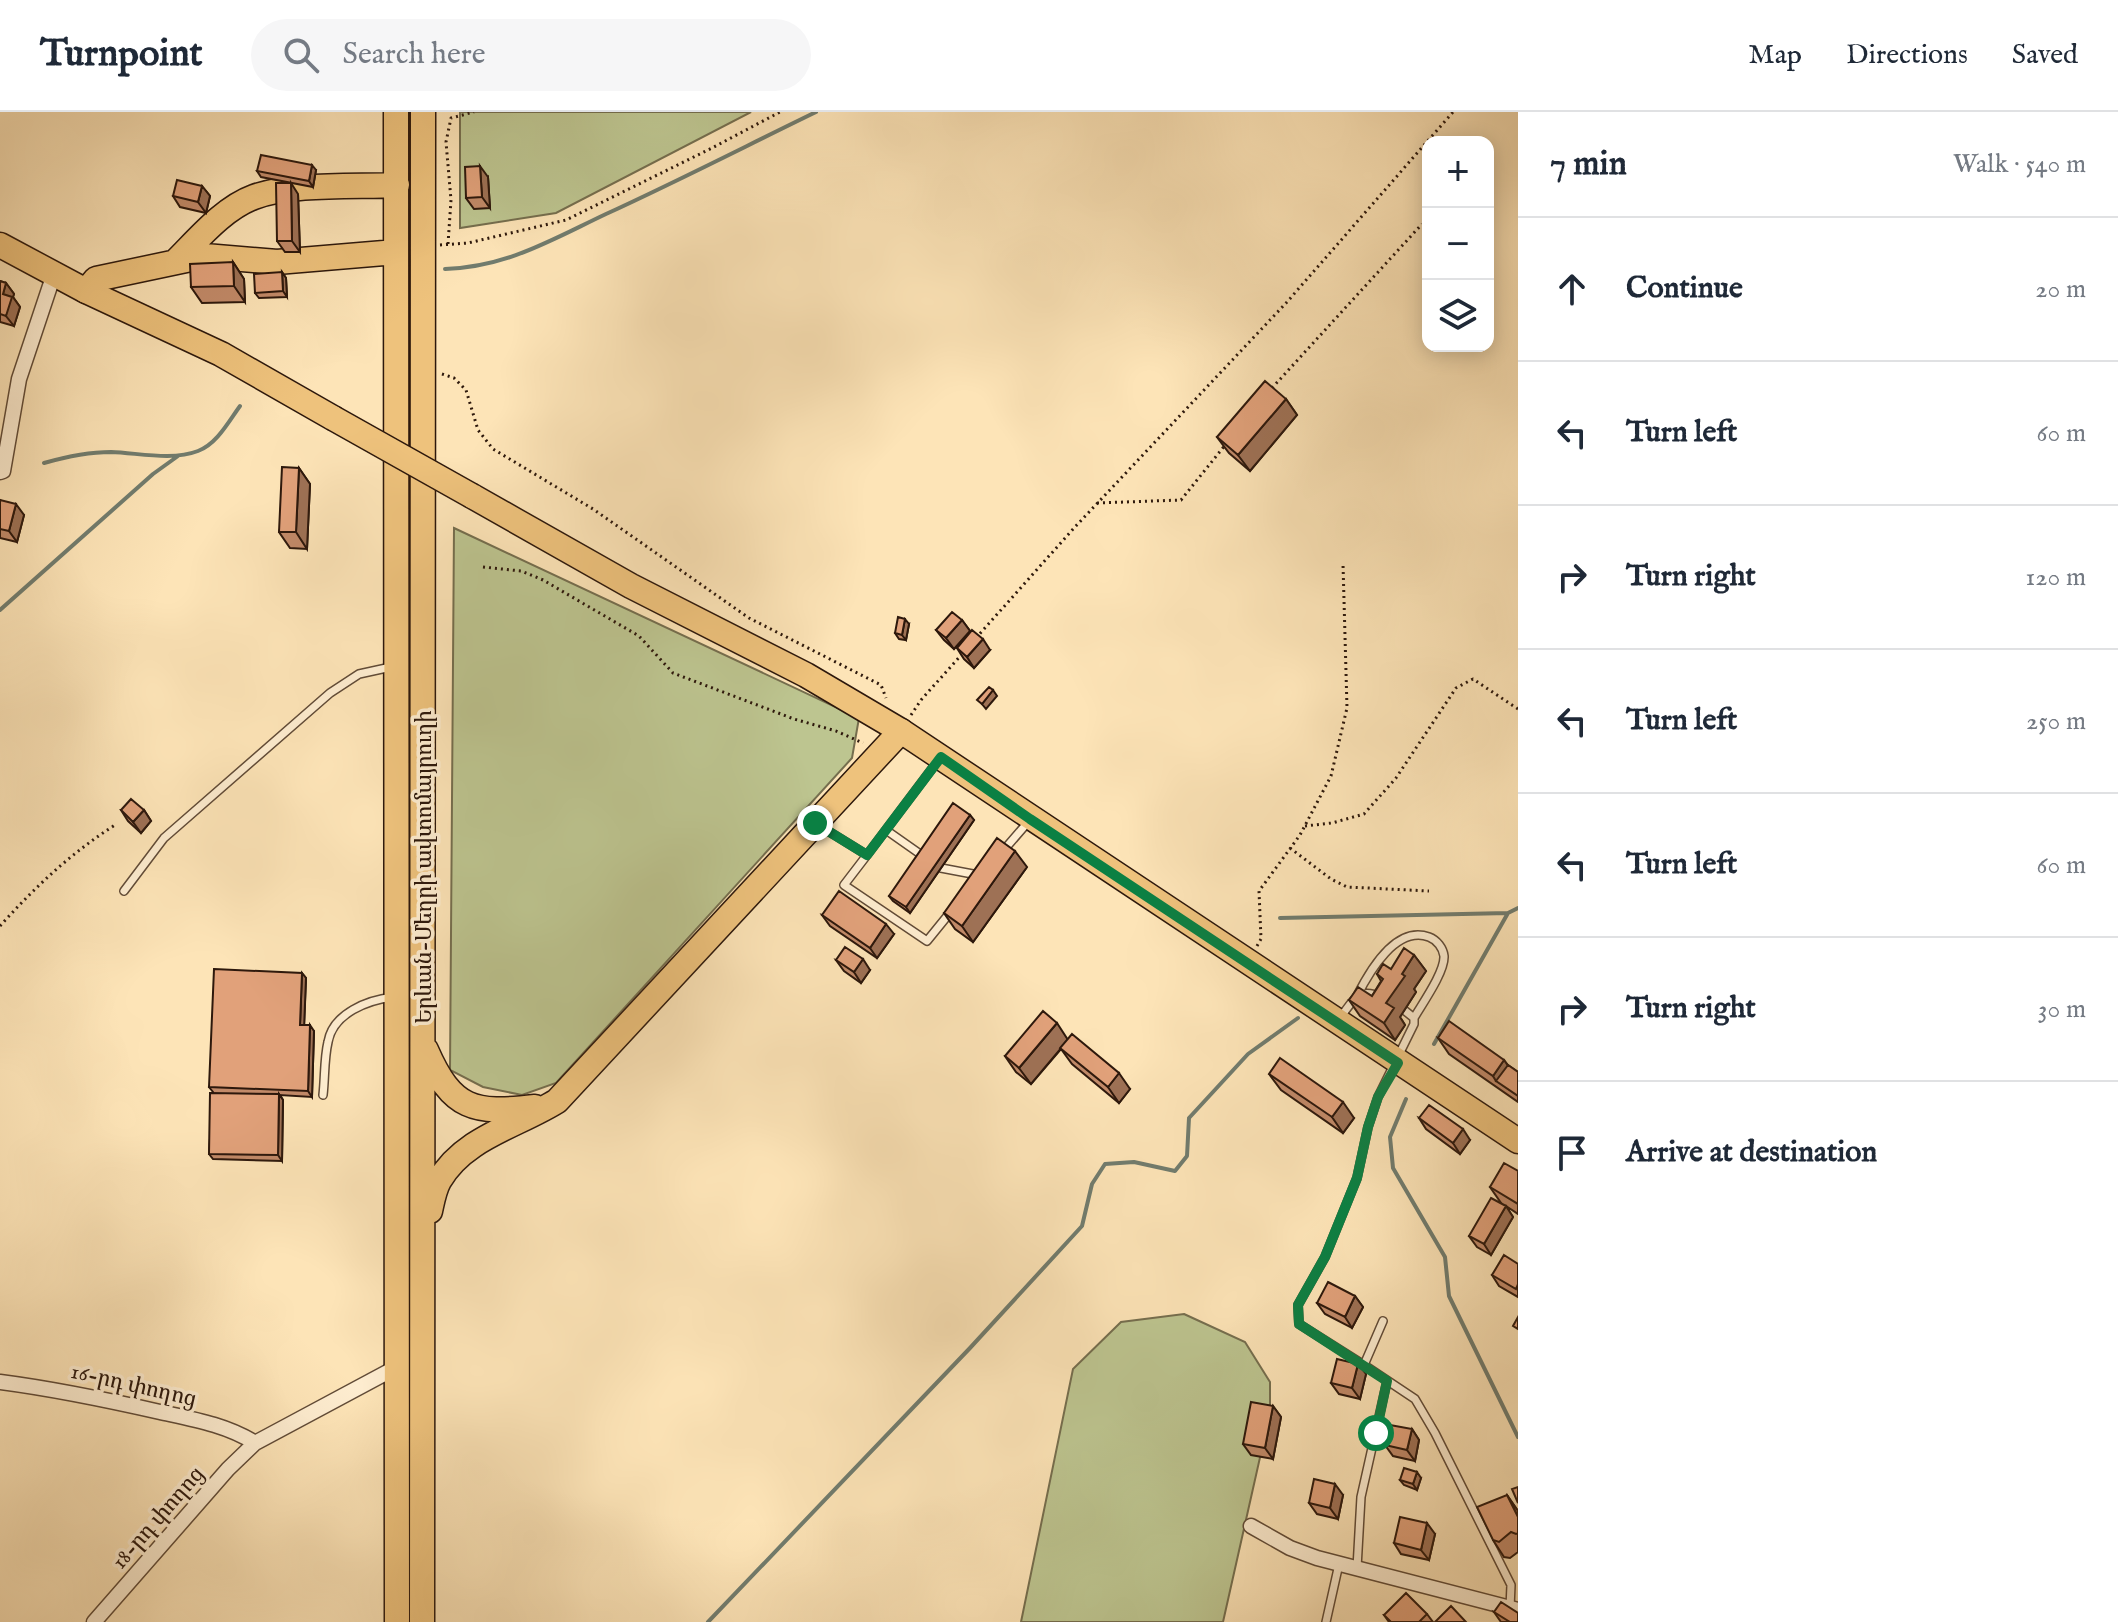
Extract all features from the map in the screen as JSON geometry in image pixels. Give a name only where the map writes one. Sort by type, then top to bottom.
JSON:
[{"type":"main road","name":"Երևան-Մեղրի ավտոմայրուղի","points":[[396,112],[397,1622]]},
{"type":"main road","name":"Երևան-Մեղրի ավտոմայրուղի","points":[[422,1622],[423,368],[436,245],[423,112]]},
{"type":"main road","points":[[177,260],[236,207],[255,197],[281,191],[397,185]]},
{"type":"main road","points":[[0,245],[86,291],[221,354],[631,586],[806,675],[901,731],[1518,1141]]},
{"type":"main road","points":[[86,291],[96,279],[177,260],[222,256],[277,262],[396,252]]},
{"type":"main road","points":[[422,1239],[438,1183],[454,1161],[475,1144],[532,1117],[557,1101],[901,731]]},
{"type":"main road","points":[[423,1042],[439,1077],[462,1102],[500,1112],[557,1101]]},
{"type":"street","points":[[0,472],[3,471],[19,379],[54,274]]},
{"type":"street","name":"18-րդ փողոց","points":[[94,1622],[228,1469],[255,1443],[397,1367]]},
{"type":"street","name":"16-րդ փողոց","points":[[0,1382],[72,1392],[194,1420],[240,1434],[255,1443]]},
{"type":"street","points":[[1251,1526],[1290,1548],[1339,1564],[1514,1609]]},
{"type":"lane","points":[[124,891],[164,838],[330,693],[359,674],[397,666]]},
{"type":"lane","points":[[941,757],[844,885],[927,941],[963,897]]},
{"type":"lane","points":[[1001,853],[1030,819]]},
{"type":"lane","points":[[815,823],[867,855]]},
{"type":"lane","points":[[886,830],[924,856]]},
{"type":"lane","points":[[972,887],[991,864]]},
{"type":"lane","points":[[941,868],[981,876]]},
{"type":"lane","points":[[1337,1022],[1379,959],[1398,943],[1414,935],[1431,937],[1441,945],[1444,958],[1440,971],[1414,1018],[1398,1063],[1378,1097],[1357,1178],[1325,1257],[1298,1305],[1299,1324],[1415,1399],[1511,1585],[1514,1609]]},
{"type":"lane","points":[[1357,996],[1370,992],[1390,1001]]},
{"type":"lane","points":[[323,1095],[328,1039],[342,1018],[371,1000],[395,996]]},
{"type":"lane","points":[[1404,1010],[1414,1018]]},
{"type":"lane","points":[[1364,1365],[1383,1321]]},
{"type":"lane","points":[[1357,1568],[1361,1497],[1387,1381]]},
{"type":"lane","points":[[1326,1622],[1339,1564]]},
{"type":"path","points":[[474,112],[451,118],[446,142],[451,200],[436,245],[468,243],[566,220],[780,112]]},
{"type":"path","points":[[973,641],[1097,503],[1287,302],[1453,112]]},
{"type":"path","points":[[1270,389],[1422,224]]},
{"type":"path","points":[[423,368],[454,378],[466,390],[478,430],[493,449],[593,509],[749,618],[881,685],[891,709]]},
{"type":"path","points":[[1097,503],[1181,500],[1231,439]]},
{"type":"path","points":[[1246,962],[1261,939],[1259,891],[1305,826],[1331,776],[1347,708],[1343,564]]},
{"type":"path","points":[[483,567],[521,571],[543,580],[639,636],[673,673],[794,719],[836,731],[880,753]]},
{"type":"path","points":[[901,731],[921,700],[963,653]]},
{"type":"path","points":[[1305,826],[1332,823],[1364,814],[1396,778],[1456,688],[1473,679],[1518,709]]},
{"type":"path","points":[[0,926],[36,886],[68,857],[115,825]]},
{"type":"path","points":[[1290,848],[1331,879],[1347,887],[1429,891]]},
{"type":"green space","points":[[460,112],[751,112],[556,213],[460,228]]},
{"type":"green space","points":[[454,528],[859,718],[852,758],[556,1083],[522,1095],[483,1087],[450,1070]]},
{"type":"green space","points":[[1184,1314],[1245,1342],[1270,1382],[1270,1413],[1223,1622],[1021,1622],[1073,1369],[1121,1322]]},
{"type":"building","points":[[261,155],[312,165],[309,181],[257,171]]},
{"type":"building","points":[[480,166],[482,197],[466,198],[465,167]]},
{"type":"building","points":[[177,180],[202,186],[198,202],[173,196]]},
{"type":"building","points":[[276,183],[291,183],[292,241],[277,241]]},
{"type":"building","points":[[233,262],[234,286],[191,287],[190,264]]},
{"type":"building","points":[[282,272],[283,291],[255,293],[254,274]]},
{"type":"building","points":[[0,281],[6,283],[3,294],[12,297],[6,316],[0,314]]},
{"type":"building","points":[[1265,381],[1286,399],[1238,455],[1217,437]]},
{"type":"building","points":[[282,467],[299,468],[296,532],[279,532]]},
{"type":"building","points":[[0,500],[16,504],[9,531],[0,529]]},
{"type":"building","points":[[952,612],[962,620],[946,638],[936,630]]},
{"type":"building","points":[[898,617],[905,619],[902,635],[895,633]]},
{"type":"building","points":[[972,630],[983,639],[967,657],[957,648]]},
{"type":"building","points":[[989,687],[993,690],[982,704],[977,700]]},
{"type":"building","points":[[131,799],[144,810],[133,822],[121,810]]},
{"type":"building","points":[[953,803],[970,815],[906,907],[889,896]]},
{"type":"building","points":[[997,838],[1015,851],[962,926],[944,913]]},
{"type":"building","points":[[839,891],[886,924],[870,948],[822,915]]},
{"type":"building","points":[[845,947],[863,959],[854,972],[836,960]]},
{"type":"building","points":[[1404,948],[1414,955],[1402,974],[1405,976],[1386,1003],[1394,1008],[1384,1023],[1349,1000],[1358,987],[1372,996],[1383,979],[1377,974],[1383,964],[1391,969]]},
{"type":"building","points":[[214,969],[302,973],[300,1025],[310,1025],[308,1091],[209,1087]]},
{"type":"building","points":[[1043,1011],[1057,1023],[1019,1068],[1005,1056]]},
{"type":"building","points":[[1449,1021],[1504,1060],[1493,1076],[1438,1038]]},
{"type":"building","points":[[1072,1034],[1119,1073],[1108,1087],[1060,1048]]},
{"type":"building","points":[[1280,1058],[1343,1102],[1332,1117],[1269,1074]]},
{"type":"building","points":[[1508,1065],[1518,1072],[1518,1096],[1496,1081]]},
{"type":"building","points":[[210,1093],[279,1094],[278,1155],[209,1154]]},
{"type":"building","points":[[1429,1105],[1463,1129],[1453,1143],[1419,1118]]},
{"type":"building","points":[[1504,1163],[1518,1171],[1518,1204],[1490,1187]]},
{"type":"building","points":[[1491,1198],[1506,1206],[1484,1244],[1469,1236]]},
{"type":"building","points":[[1504,1255],[1518,1264],[1516,1289],[1492,1275]]},
{"type":"building","points":[[1328,1282],[1355,1296],[1345,1317],[1317,1303]]},
{"type":"building","points":[[1337,1359],[1358,1364],[1352,1388],[1331,1383]]},
{"type":"building","points":[[1251,1402],[1273,1406],[1265,1448],[1243,1444]]},
{"type":"building","points":[[1390,1425],[1412,1429],[1407,1450],[1385,1445]]},
{"type":"building","points":[[1404,1468],[1417,1472],[1413,1484],[1400,1480]]},
{"type":"building","points":[[1314,1479],[1335,1484],[1330,1508],[1309,1503]]},
{"type":"building","points":[[1518,1487],[1518,1503],[1512,1489]]},
{"type":"building","points":[[1507,1495],[1518,1517],[1518,1533],[1511,1532],[1499,1542],[1493,1540],[1477,1507]]},
{"type":"building","points":[[1400,1517],[1427,1523],[1421,1550],[1394,1543]]},
{"type":"building","points":[[1406,1593],[1427,1614],[1419,1622],[1391,1622],[1384,1615]]},
{"type":"building","points":[[1501,1602],[1518,1613],[1518,1622],[1510,1622],[1494,1612]]},
{"type":"building","points":[[1451,1606],[1466,1622],[1435,1622]]},
{"type":"waterway","points":[[445,269],[509,258],[547,242],[816,112]]},
{"type":"waterway","points":[[44,463],[103,452],[166,456],[188,454],[211,443],[240,406]]},
{"type":"waterway","points":[[0,610],[153,474],[178,456]]},
{"type":"waterway","points":[[1434,1044],[1508,913],[1518,908]]},
{"type":"waterway","points":[[1280,918],[1508,913]]},
{"type":"waterway","points":[[708,1622],[1082,1226],[1092,1184],[1105,1164],[1134,1162],[1175,1171],[1187,1156],[1189,1118],[1248,1054],[1298,1018]]},
{"type":"waterway","points":[[1406,1099],[1390,1137],[1393,1168],[1445,1257],[1449,1296],[1518,1437]]},
{"type":"route","points":[[815,823],[867,855],[941,757],[1398,1063],[1378,1097],[1357,1178],[1325,1257],[1298,1305],[1299,1324],[1387,1381],[1376,1433]]}]
